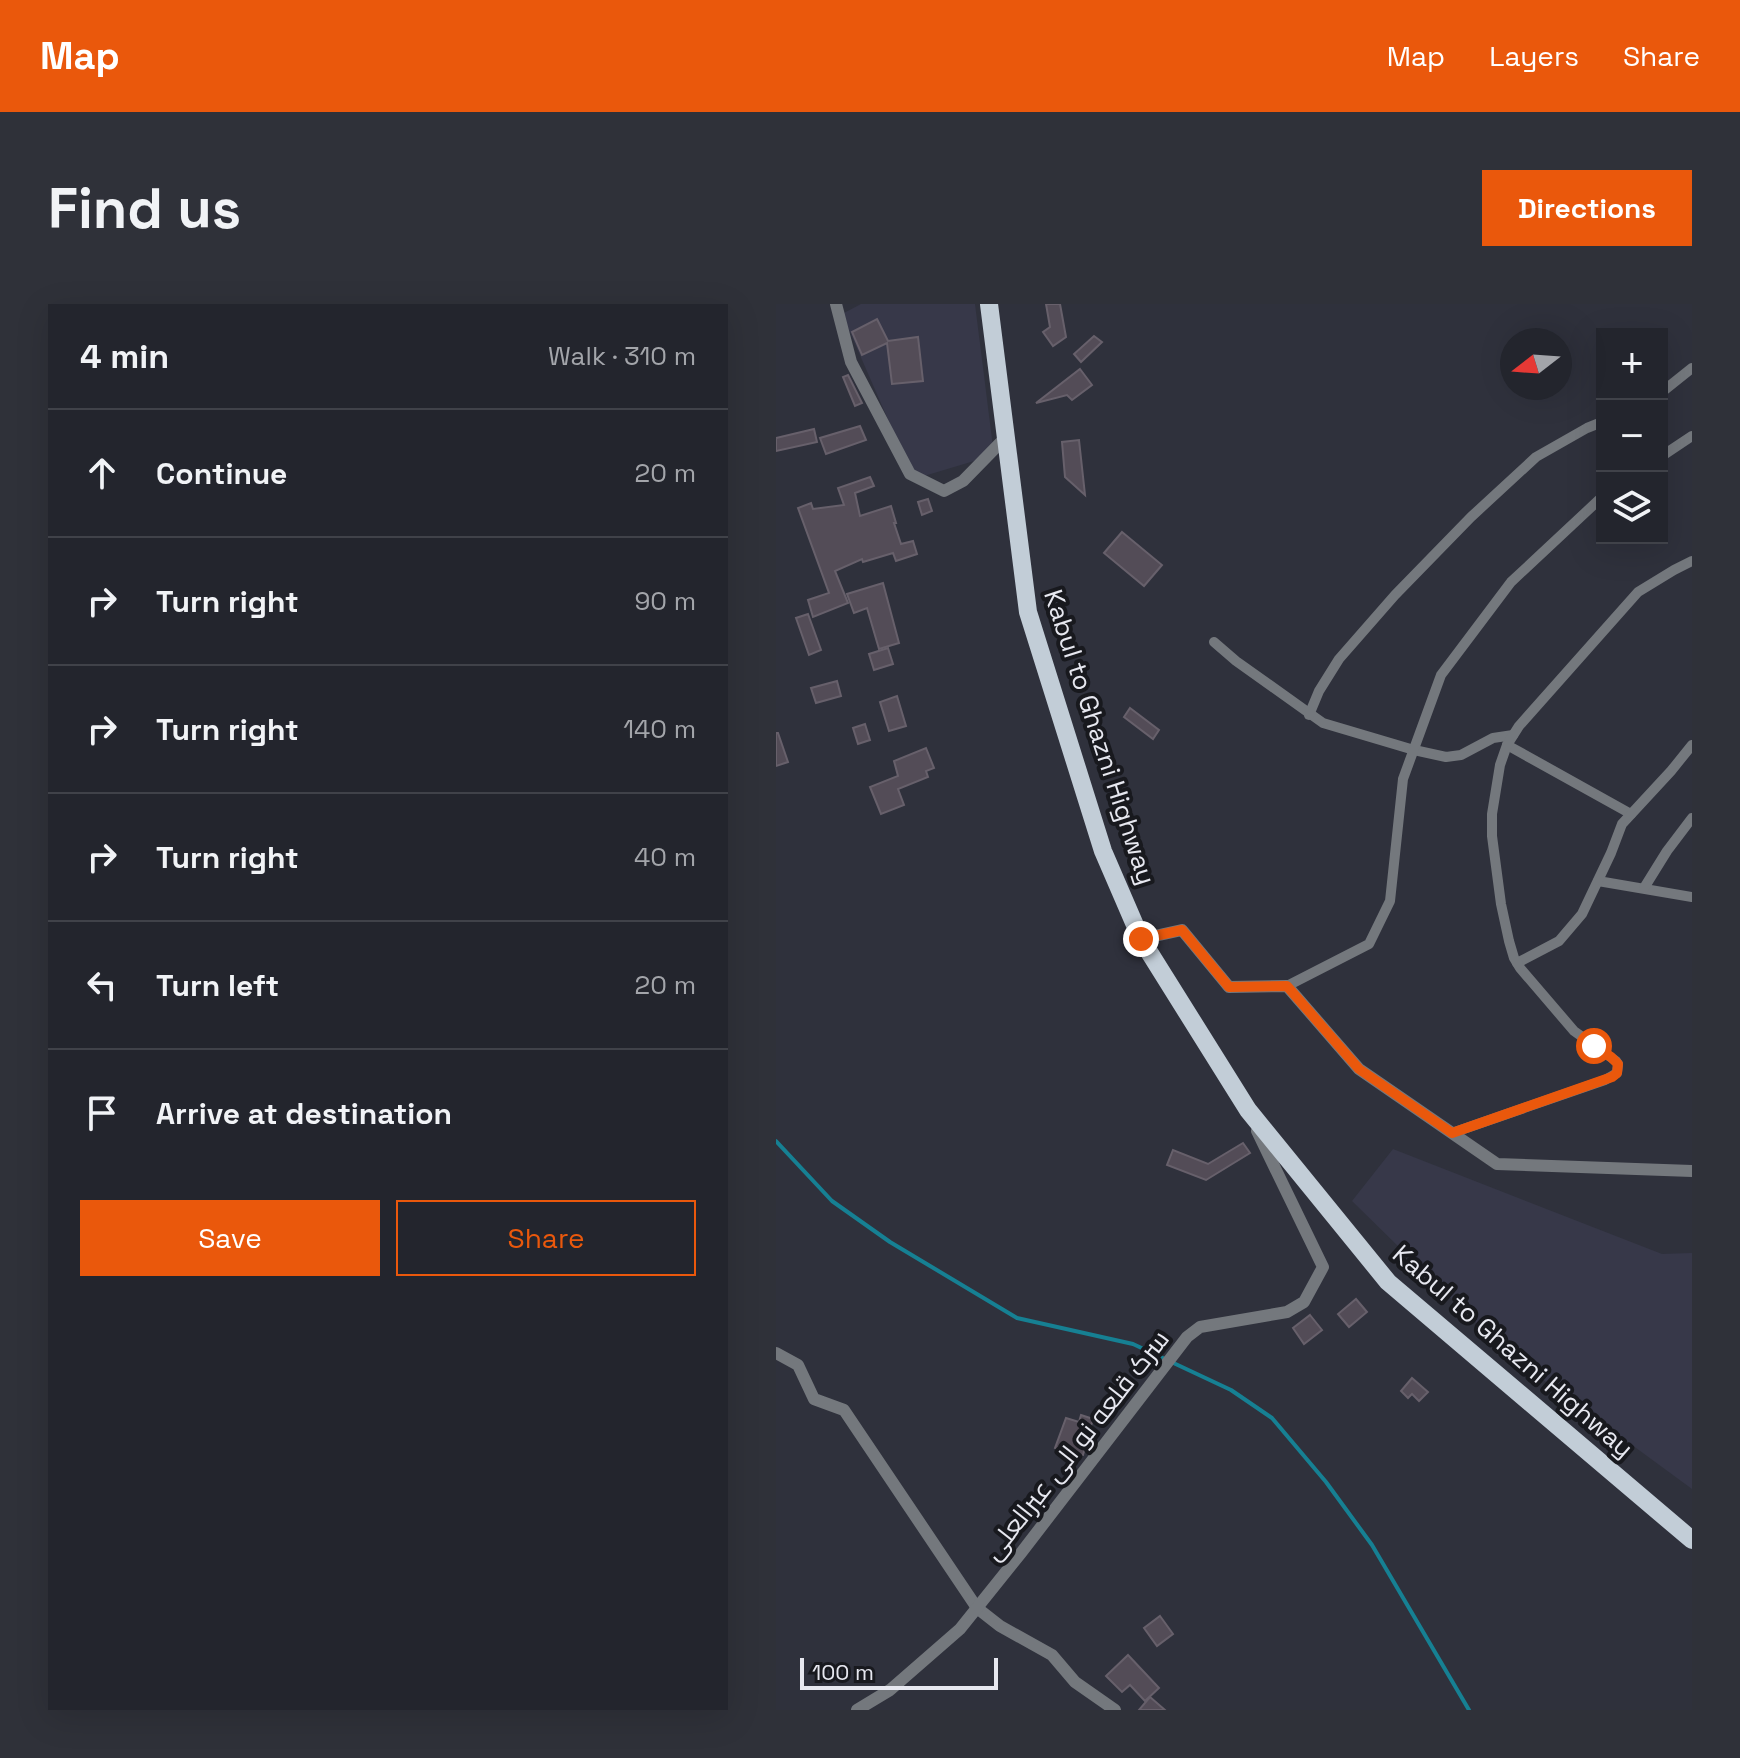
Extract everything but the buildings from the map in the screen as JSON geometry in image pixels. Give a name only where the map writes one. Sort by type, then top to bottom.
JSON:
[{"type":"highway","name":"Kabul to Ghazni Highway","points":[[989,304],[1028,612],[1103,851],[1141,939],[1248,1110],[1388,1282],[1692,1540]]},
{"type":"street","points":[[836,304],[851,362],[910,474],[944,491],[963,481],[1006,437]]},
{"type":"street","points":[[1668,387],[1692,368]]},
{"type":"street","points":[[1309,715],[1319,691],[1339,659],[1395,595],[1471,517],[1536,457],[1596,424]]},
{"type":"street","points":[[1668,452],[1692,436]]},
{"type":"street","points":[[1141,939],[1182,930],[1229,987],[1287,986],[1369,944],[1390,901],[1403,779],[1441,675],[1511,582],[1596,503]]},
{"type":"street","points":[[1452,1133],[1605,1080],[1617,1073],[1616,1061],[1574,1031],[1517,963],[1501,904],[1492,814],[1500,765],[1510,740],[1559,679],[1638,592],[1692,561]]},
{"type":"street","points":[[1214,642],[1323,723],[1414,750],[1454,757],[1493,738],[1510,740],[1631,814]]},
{"type":"street","points":[[1517,963],[1559,941],[1582,914],[1622,824],[1692,745]]},
{"type":"street","points":[[1644,888],[1692,818]]},
{"type":"street","points":[[1598,881],[1692,897]]},
{"type":"street","points":[[1287,986],[1359,1069],[1497,1164],[1692,1171]]},
{"type":"street","name":"سرک قلعه نو الی عبرالعلی","points":[[857,1710],[890,1690],[960,1629],[1187,1337],[1200,1327],[1287,1312],[1304,1302],[1323,1267],[1248,1110]]},
{"type":"street","points":[[776,1353],[798,1365],[814,1399],[844,1410],[977,1608],[1000,1626],[1052,1655],[1075,1682],[1115,1710]]},
{"type":"shaded area","points":[[861,304],[975,304],[994,455],[914,479],[842,314]]},
{"type":"shaded area","points":[[1393,1149],[1662,1254],[1692,1253],[1692,1489],[1508,1354],[1352,1201]]},
{"type":"waterway","points":[[776,1141],[832,1201],[890,1242],[1017,1318],[1133,1344],[1231,1390],[1272,1418],[1326,1482],[1372,1545],[1469,1710]]},
{"type":"route","points":[[1141,939],[1182,930],[1229,987],[1287,986],[1359,1069],[1452,1133],[1612,1077],[1617,1073],[1618,1064],[1594,1046]]}]
